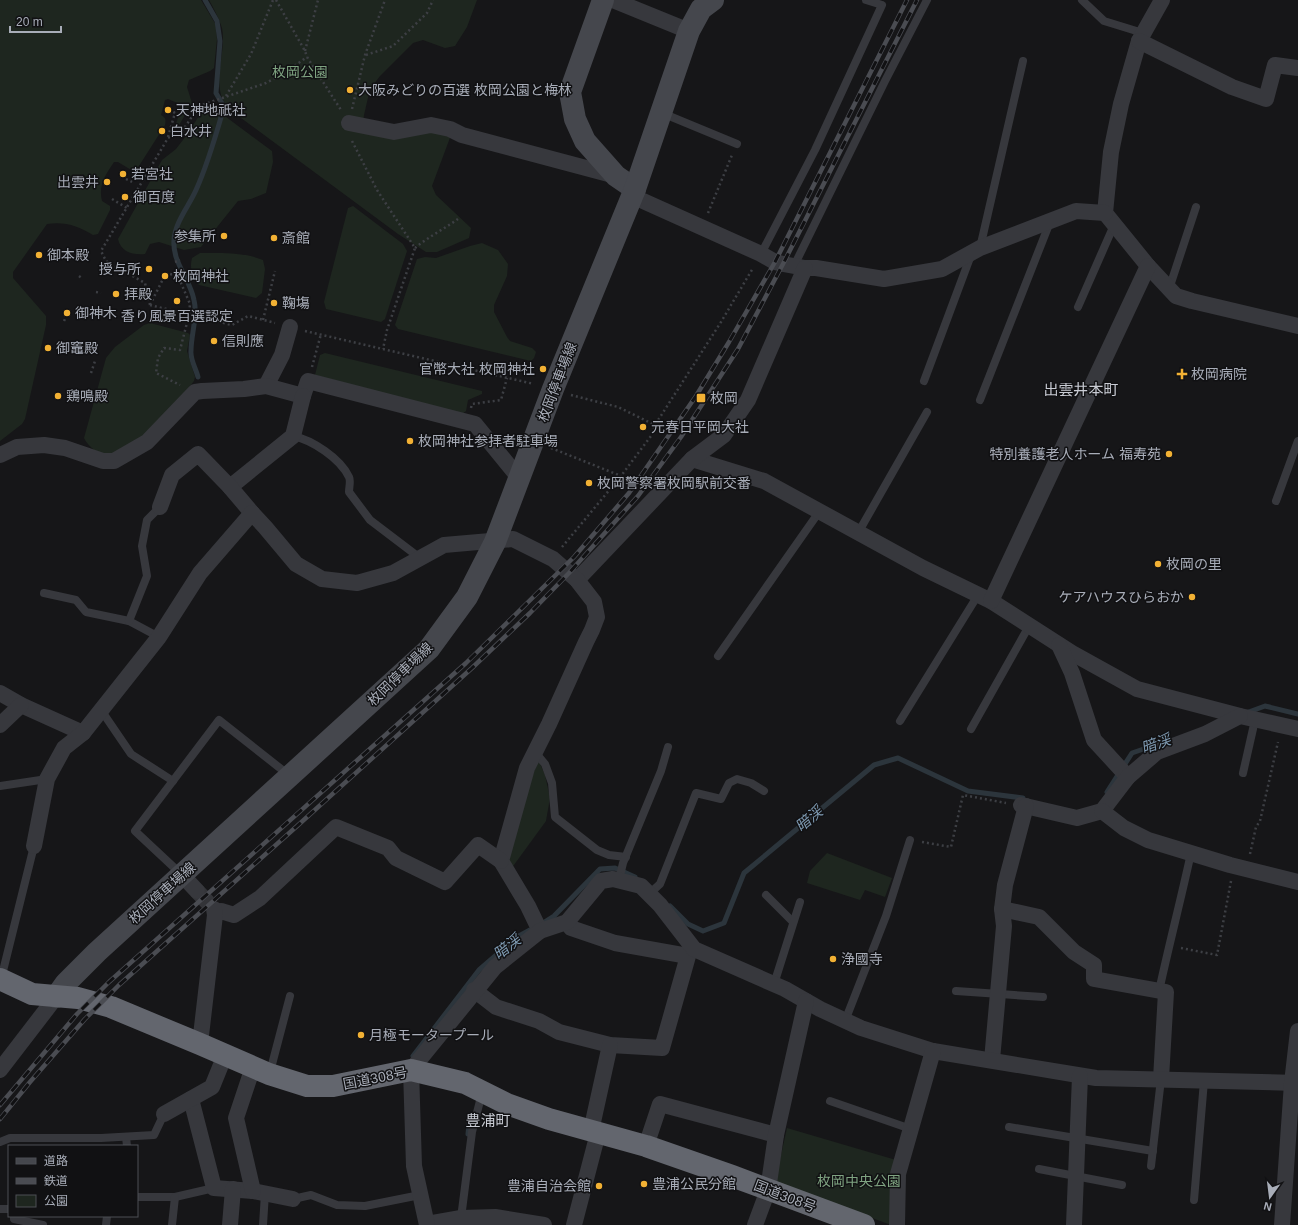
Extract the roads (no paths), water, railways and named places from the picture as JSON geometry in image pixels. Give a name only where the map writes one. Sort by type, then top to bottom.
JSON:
[{"type":"highway","name":"国道308号","points":[[2,975],[32,994],[78,998],[111,1007],[261,1071],[307,1086],[332,1086],[411,1070],[465,1083],[507,1104],[549,1119],[646,1146],[864,1225]]},
{"type":"main road","points":[[603,0],[570,92],[575,119],[585,141],[616,176],[634,192]]},
{"type":"main road","name":"枚岡停車場線","points":[[56,997],[66,983],[97,952],[429,649],[467,597],[495,542],[553,390],[634,192],[689,31],[702,9],[713,0]]},
{"type":"street","points":[[613,0],[689,31]]},
{"type":"street","points":[[1109,219],[1111,152],[1121,104],[1141,37],[1162,0]]},
{"type":"street","points":[[1141,37],[1232,87],[1266,99],[1275,66],[1298,68]]},
{"type":"street","points":[[349,123],[394,132],[431,125],[438,126],[450,129],[462,135],[616,176]]},
{"type":"street","points":[[634,192],[775,262],[799,267],[816,268],[884,279],[942,269],[976,250],[1076,211],[1109,219],[1148,266],[1176,296],[1298,326]]},
{"type":"street","points":[[984,598],[1148,266]]},
{"type":"street","points":[[576,580],[692,459],[724,435],[748,400],[799,267]]},
{"type":"street","points":[[266,386],[282,355],[290,327]]},
{"type":"street","points":[[0,455],[17,447],[44,445],[65,448],[103,461],[114,461],[147,442],[195,392],[244,390],[266,386],[306,388],[475,424],[519,478]]},
{"type":"street","points":[[230,486],[293,436],[306,388]]},
{"type":"street","points":[[160,507],[172,475],[198,454],[230,486],[296,564],[322,579],[357,583],[393,573],[444,544],[495,542],[513,539],[553,559],[576,580],[594,602],[597,617],[549,724],[527,768],[501,861]]},
{"type":"street","points":[[692,459],[764,481],[923,568],[984,598],[1059,645],[1137,689],[1248,718],[1298,729]]},
{"type":"street","points":[[34,846],[48,779],[64,748],[83,733],[102,710],[159,637],[200,573],[252,513]]},
{"type":"street","points":[[1059,645],[1072,673],[1094,740],[1127,777]]},
{"type":"street","points":[[0,693],[21,705],[83,733]]},
{"type":"street","points":[[0,725],[21,705]]},
{"type":"street","points":[[992,1060],[1004,926],[1002,909],[1005,885],[1023,806],[1078,818],[1102,811],[1127,777],[1157,752],[1248,718]]},
{"type":"street","points":[[1102,811],[1124,828],[1148,840],[1241,868],[1298,882]]},
{"type":"street","points":[[200,1044],[214,912],[221,911],[234,914],[260,898],[336,827],[388,848],[396,858],[445,882],[478,845],[501,861],[533,915],[540,930]]},
{"type":"street","points":[[182,874],[197,891]]},
{"type":"street","points":[[474,990],[496,1007],[539,1021],[560,1032],[610,1045],[662,1048],[691,953],[660,905],[654,890],[620,877],[601,881],[567,922],[540,930],[495,966],[474,990],[411,1070],[414,1166],[427,1225],[461,1218],[496,1218],[544,1225]]},
{"type":"street","points":[[1002,909],[1039,917],[1074,952],[1094,964],[1094,979],[1166,992],[1161,1080]]},
{"type":"street","points":[[567,922],[571,928],[615,943],[691,953],[774,984],[861,1028],[933,1051],[1096,1078],[1295,1083]]},
{"type":"street","points":[[0,1070],[56,997]]},
{"type":"street","points":[[755,1225],[768,1190],[776,1135],[806,1001]]},
{"type":"street","points":[[1282,1225],[1295,1083],[1298,1031]]},
{"type":"street","points":[[574,1225],[594,1132],[610,1045]]},
{"type":"street","points":[[897,1225],[898,1174],[933,1051]]},
{"type":"street","points":[[164,1114],[212,1088],[225,1055]]},
{"type":"street","points":[[259,1192],[236,1118],[261,1071]]},
{"type":"street","points":[[1074,1225],[1080,1076]]},
{"type":"street","points":[[191,1099],[214,1188],[259,1192],[293,1199]]},
{"type":"street","points":[[646,1146],[660,1104],[776,1135]]},
{"type":"street","points":[[230,1225],[233,1189]]},
{"type":"lane","points":[[761,254],[815,150],[882,5],[866,0]]},
{"type":"lane","points":[[799,267],[885,81],[927,0]]},
{"type":"lane","points":[[1082,0],[1104,21],[1141,37]]},
{"type":"lane","points":[[924,381],[976,250],[1023,61]]},
{"type":"lane","points":[[661,113],[737,144]]},
{"type":"lane","points":[[1170,289],[1196,208]]},
{"type":"lane","points":[[1078,307],[1109,219]]},
{"type":"lane","points":[[980,400],[1050,220]]},
{"type":"lane","points":[[858,533],[927,412]]},
{"type":"lane","points":[[293,436],[305,439],[324,450],[336,461],[350,480],[349,492],[370,520],[420,558]]},
{"type":"lane","points":[[1276,501],[1298,441]]},
{"type":"lane","points":[[129,621],[147,576],[142,546],[147,520],[160,507]]},
{"type":"lane","points":[[718,656],[819,512]]},
{"type":"lane","points":[[44,593],[76,600],[86,612],[129,621],[159,637]]},
{"type":"lane","points":[[900,721],[984,598]]},
{"type":"lane","points":[[971,729],[1029,626]]},
{"type":"lane","points":[[102,710],[131,754],[172,781]]},
{"type":"lane","points":[[1243,773],[1248,718]]},
{"type":"lane","points":[[182,874],[134,831],[219,720],[290,776]]},
{"type":"lane","points":[[620,877],[624,860],[661,771],[668,747]]},
{"type":"lane","points":[[535,752],[545,764],[552,783],[554,817],[597,850],[624,860]]},
{"type":"lane","points":[[0,786],[48,779]]},
{"type":"lane","points":[[654,890],[696,793],[721,799],[729,783],[737,779],[751,782],[764,791]]},
{"type":"lane","points":[[845,1021],[886,916],[910,840]]},
{"type":"lane","points":[[2,975],[34,846]]},
{"type":"lane","points":[[1159,991],[1168,946],[1176,919],[1191,853]]},
{"type":"lane","points":[[766,895],[793,922]]},
{"type":"lane","points":[[774,984],[800,902]]},
{"type":"lane","points":[[956,991],[1043,997]]},
{"type":"lane","points":[[261,1071],[290,996]]},
{"type":"lane","points":[[1151,1166],[1161,1080]]},
{"type":"lane","points":[[1194,1200],[1204,1081]]},
{"type":"lane","points":[[461,1218],[472,1132],[482,1092]]},
{"type":"lane","points":[[830,1101],[911,1129]]},
{"type":"lane","points":[[0,1142],[10,1138],[126,1137],[154,1135],[164,1114]]},
{"type":"lane","points":[[1009,1127],[1153,1151]]},
{"type":"lane","points":[[126,1137],[127,1145]]},
{"type":"lane","points":[[1039,1170],[1122,1185]]},
{"type":"lane","points":[[138,1198],[175,1197],[214,1188]]},
{"type":"lane","points":[[259,1192],[263,1225]]},
{"type":"lane","points":[[293,1199],[311,1195],[337,1205],[365,1206],[420,1195]]},
{"type":"lane","points":[[172,1225],[175,1197]]},
{"type":"lane","points":[[14,1217],[14,1219],[42,1225]]},
{"type":"waterway","points":[[198,377],[191,354],[195,319],[194,300],[189,285],[178,263],[174,248],[174,240],[177,227],[193,196],[212,149],[224,107],[216,93],[220,41],[217,21],[205,0]]},
{"type":"waterway","name":"暗渓","points":[[1246,713],[1265,706],[1298,714]]},
{"type":"waterway","name":"暗渓","points":[[1107,792],[1132,753],[1158,744]]},
{"type":"waterway","name":"暗渓","points":[[670,906],[688,924],[703,931],[724,923],[744,873],[874,765],[898,758],[968,791],[1023,798]]},
{"type":"waterway","name":"暗渓","points":[[543,923],[554,916],[600,869],[615,868],[635,877]]},
{"type":"waterway","name":"暗渓","points":[[413,1056],[479,970],[517,937],[530,930]]},
{"type":"waterway","points":[[468,1134],[469,1124],[473,1115]]},
{"type":"tunnel","points":[[197,891],[214,909]]},
{"type":"railway","points":[[0,1105],[77,1014],[109,982],[466,663],[574,557],[629,493],[696,396],[775,262],[907,0]]},
{"type":"railway","points":[[0,1119],[85,1019],[119,985],[472,668],[530,613],[569,573],[638,496],[681,437],[738,349],[783,264],[917,0]]},
{"type":"place","name":"大阪みどりの百選 枚岡公園と梅林","points":[[350,90]]},
{"type":"place","name":"天神地祇社","points":[[168,110]]},
{"type":"place","name":"白水井","points":[[162,131]]},
{"type":"place","name":"若宮社","points":[[123,174]]},
{"type":"place","name":"出雲井","points":[[107,182]]},
{"type":"place","name":"御百度","points":[[125,197]]},
{"type":"place","name":"参集所","points":[[224,236]]},
{"type":"place","name":"斎館","points":[[274,238]]},
{"type":"place","name":"御本殿","points":[[39,255]]},
{"type":"place","name":"授与所","points":[[149,269]]},
{"type":"place","name":"枚岡神社","points":[[165,276]]},
{"type":"place","name":"拝殿","points":[[116,294]]},
{"type":"place","name":"香り風景百選認定","points":[[177,301]]},
{"type":"place","name":"鞠塲","points":[[274,303]]},
{"type":"place","name":"御神木","points":[[67,313]]},
{"type":"place","name":"信則應","points":[[214,341]]},
{"type":"place","name":"御竈殿","points":[[48,348]]},
{"type":"place","name":"官幣大社 枚岡神社","points":[[543,369]]},
{"type":"place","name":"枚岡病院","points":[[1182,374]]},
{"type":"place","name":"鶏鳴殿","points":[[58,396]]},
{"type":"place","name":"枚岡","points":[[701,398]]},
{"type":"place","name":"元春日平岡大社","points":[[643,427]]},
{"type":"place","name":"枚岡神社参拝者駐車場","points":[[410,441]]},
{"type":"place","name":"特別養護老人ホーム 福寿苑","points":[[1169,454]]},
{"type":"place","name":"枚岡警察署枚岡駅前交番","points":[[589,483]]},
{"type":"place","name":"枚岡の里","points":[[1158,564]]},
{"type":"place","name":"ケアハウスひらおか","points":[[1192,597]]},
{"type":"place","name":"浄國寺","points":[[833,959]]},
{"type":"place","name":"月極モータープール","points":[[361,1035]]},
{"type":"place","name":"豊浦公民分館","points":[[644,1184]]},
{"type":"place","name":"豊浦自治会館","points":[[599,1186]]},
{"type":"district","name":"出雲井本町","points":[[1081,390]]},
{"type":"district","name":"豊浦町","points":[[488,1121]]},
{"type":"park label","name":"枚岡公園","points":[[300,72]]},
{"type":"park label","name":"枚岡中央公園","points":[[859,1181]]}]
